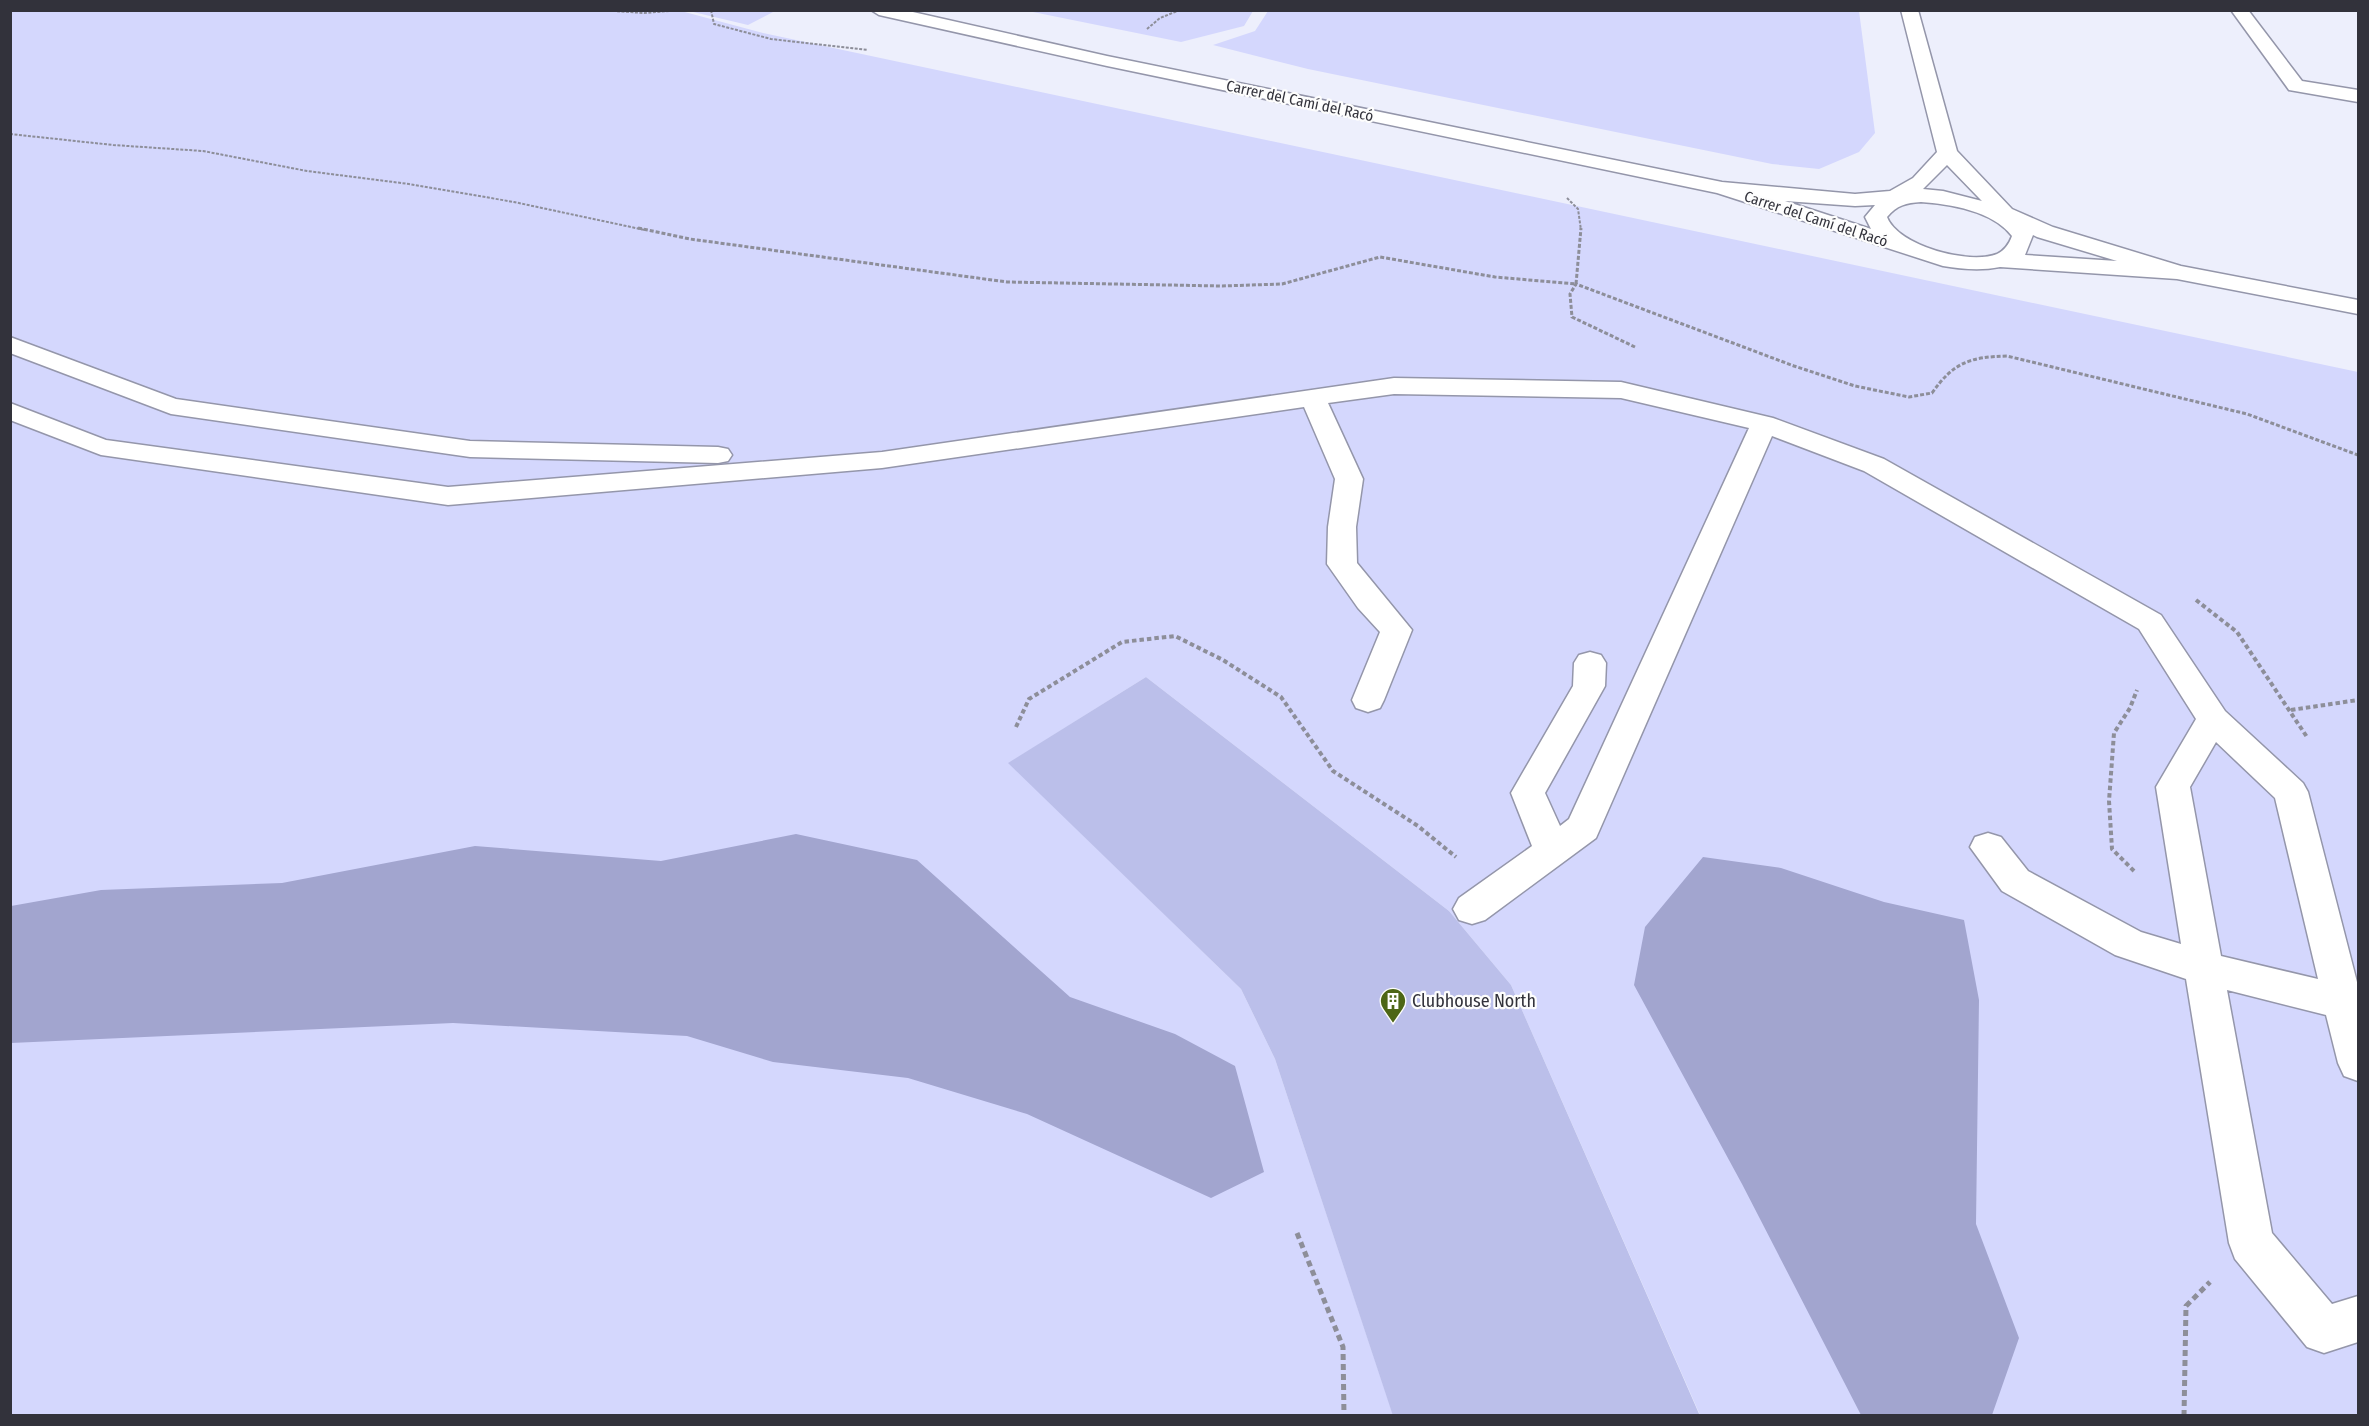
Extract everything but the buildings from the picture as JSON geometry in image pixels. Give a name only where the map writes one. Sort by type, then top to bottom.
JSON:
[{"type":"street","name":"Carrer del Camí del Racó","points":[[879,10],[1130,66],[1722,188],[1855,200],[1900,198],[1959,200],[1983,207],[2010,220]]},
{"type":"street","points":[[1909,10],[1947,153],[2023,236],[2022,246],[2015,254],[2000,260]]},
{"type":"street","points":[[2239,10],[2296,86],[2358,96]]},
{"type":"street","points":[[1909,249],[1886,234],[1880,228],[1876,217],[1880,207],[1900,198],[1920,182],[1947,153]]},
{"type":"street","name":"Carrer del Camí del Racó","points":[[1722,188],[1909,249],[1956,261],[2000,260]]},
{"type":"street","points":[[2010,220],[2178,272],[2358,308]]},
{"type":"street","points":[[2000,260],[2178,272]]},
{"type":"street","points":[[10,344],[171,406],[470,449],[882,460]]},
{"type":"street","points":[[10,411],[101,447],[447,496],[882,460],[1394,387],[1621,390],[1764,424],[1874,465],[2150,622],[2213,719],[2291,792],[2358,1063]]},
{"type":"street","points":[[1313,398],[1349,479],[1342,527],[1342,564],[1369,601],[1396,630],[1368,700]]},
{"type":"street","points":[[1472,909],[1582,828],[1764,424]]},
{"type":"street","points":[[1552,850],[1528,793],[1589,686],[1590,663]]},
{"type":"street","points":[[2213,719],[2173,787],[2251,1243],[2324,1330],[2358,1319]]},
{"type":"street","points":[[1988,847],[2015,881],[2129,944],[2204,968],[2343,1002]]},
{"type":"path","points":[[600,10],[644,13],[681,10]]},
{"type":"path","points":[[10,134],[203,151],[307,171],[409,184],[514,202],[690,239],[1007,282],[1222,286],[1282,284],[1380,257],[1495,277],[1576,284],[1794,366],[1855,386],[1909,397],[1932,393],[1944,374],[1959,363],[1982,356],[2007,356],[2236,411],[2358,455]]},
{"type":"path","points":[[1576,284],[1570,294],[1572,317],[1600,332],[1639,348]]},
{"type":"path","points":[[1016,727],[1029,699],[1122,642],[1175,636],[1223,660],[1281,697],[1333,771],[1418,826],[1460,861],[1472,909]]},
{"type":"path","points":[[2134,872],[2112,849],[2109,801],[2114,734],[2130,708],[2140,684]]},
{"type":"path","points":[[2291,710],[2358,700]]},
{"type":"path","points":[[1297,1233],[1342,1347],[1344,1416]]},
{"type":"path","points":[[2184,1416],[2186,1306],[2251,1243]]},
{"type":"shaded area","points":[[10,11],[681,11],[763,33],[2358,372],[2358,1415],[1700,1415],[1511,985],[1449,911],[1146,677],[1009,763],[1241,989],[1275,1059],[1393,1415],[11,1415]]},
{"type":"shaded area","points":[[689,11],[775,11],[748,25]]},
{"type":"shaded area","points":[[1028,11],[1253,11],[1244,26],[1181,42]]},
{"type":"shaded area","points":[[1268,11],[1859,11],[1875,133],[1859,152],[1819,169],[1772,164],[1308,69],[1213,45],[1255,31]]},
{"type":"shaded area","points":[[796,834],[917,860],[1070,997],[1175,1034],[1235,1066],[1264,1172],[1211,1198],[1027,1114],[908,1078],[773,1062],[687,1036],[453,1023],[11,1043],[11,906],[101,890],[282,883],[475,846],[661,861]]},
{"type":"shaded area","points":[[1703,857],[1781,868],[1884,902],[1964,920],[1979,1000],[1976,1224],[2019,1338],[1992,1415],[1861,1415],[1742,1184],[1634,985],[1645,927]]},
{"type":"place","name":"Clubhouse North","points":[[1393,1024]]}]
